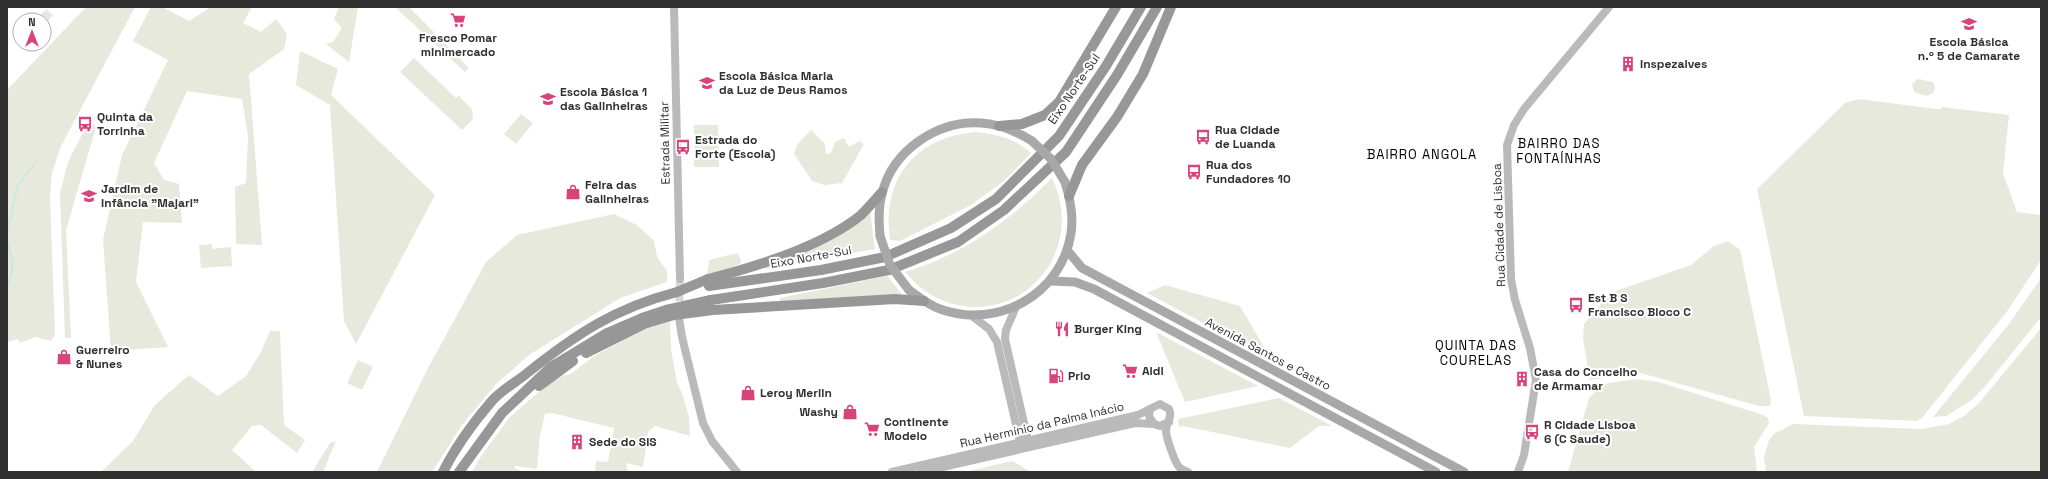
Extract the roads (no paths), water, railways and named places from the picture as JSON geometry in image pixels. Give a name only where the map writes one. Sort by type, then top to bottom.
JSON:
[{"type":"highway","points":[[999,126],[1022,124],[1045,115],[1050,111],[1067,88],[1116,7]]},
{"type":"highway","name":"Eixo Norte-Sul","points":[[443,472],[451,456],[492,401],[582,332],[637,303],[708,283],[821,270],[885,257],[951,228],[996,199],[1059,136],[1106,66],[1141,7]]},
{"type":"highway","points":[[459,472],[502,413],[522,401],[541,384],[585,353],[643,321],[711,300],[823,283],[889,270],[958,242],[1004,210],[1066,152],[1117,75],[1157,7]]},
{"type":"highway","points":[[1069,196],[1082,165],[1117,118],[1143,74],[1171,7]]},
{"type":"highway","points":[[708,283],[745,270],[831,235],[862,214],[882,192]]},
{"type":"highway","points":[[643,321],[713,310],[895,299],[924,301]]},
{"type":"main road","points":[[981,123],[999,126],[1016,132],[1032,141],[1051,159],[1065,182],[1072,214],[1072,232],[1067,250],[1060,266],[1050,281],[1034,296],[1016,307],[995,314],[972,316],[939,309],[924,301],[909,290],[890,265],[880,236],[878,214],[882,192],[889,175],[899,160],[912,146],[927,135],[944,128],[962,124],[981,123]]},
{"type":"main road","name":"Avenida Santos e Castro","points":[[1067,250],[1082,268],[1464,472]]},
{"type":"main road","name":"Avenida Santos e Castro","points":[[1050,281],[1075,282],[1094,289],[1435,472]]},
{"type":"street","name":"Estrada Militar","points":[[674,7],[680,278]]},
{"type":"street","name":"Rua Cidade de Lisboa","points":[[1518,472],[1524,455],[1536,380],[1530,348],[1515,300],[1511,279],[1507,145],[1514,125],[1524,109],[1609,7]]},
{"type":"street","points":[[1016,307],[1006,330],[1005,339],[1025,445]]},
{"type":"street","points":[[972,316],[989,329],[997,342],[1025,445]]},
{"type":"street","points":[[679,318],[703,423],[712,441],[737,472]]},
{"type":"street","points":[[1168,439],[1149,416],[1150,409],[1160,404],[1167,407],[1171,416],[1166,431],[1177,463],[1179,467],[1188,472]]},
{"type":"street","name":"Rua Hermínio da Palma Inácio","points":[[921,472],[1138,415],[1150,409]]},
{"type":"street","points":[[1155,425],[1163,426],[1169,422]]},
{"type":"street","name":"Rua Hermínio da Palma Inácio","points":[[892,472],[1135,424],[1155,425]]},
{"type":"waterway","points":[[7,231],[18,185],[36,162]]},
{"type":"waterway","points":[[7,241],[12,258],[12,275],[7,285]]},
{"type":"tunnel","points":[[679,313],[680,279]]},
{"type":"place","name":"Fresco Pomar minimercado","points":[[458,20]]},
{"type":"place","name":"Escola Básica n.º 5 de Camarate","points":[[1969,24]]},
{"type":"place","name":"Inspezalves","points":[[1628,64]]},
{"type":"place","name":"Escola Básica Maria da Luz de Deus Ramos","points":[[707,83]]},
{"type":"place","name":"Escola Básica 1 das Galinheiras","points":[[548,99]]},
{"type":"place","name":"Quinta da Torrinha","points":[[85,124]]},
{"type":"place","name":"Rua Cidade de Luanda","points":[[1203,137]]},
{"type":"place","name":"Estrada do Forte (Escola)","points":[[683,147]]},
{"type":"place","name":"Rua dos Fundadores 10","points":[[1194,172]]},
{"type":"place","name":"Feira das Galinheiras","points":[[573,192]]},
{"type":"place","name":"Jardim de Infância \"Majari\"","points":[[89,196]]},
{"type":"place","name":"Est B S Francisco Bloco C","points":[[1576,305]]},
{"type":"place","name":"Burger King","points":[[1062,329]]},
{"type":"place","name":"Guerreiro & Nunes","points":[[64,357]]},
{"type":"place","name":"Aldi","points":[[1130,371]]},
{"type":"place","name":"Prio","points":[[1056,376]]},
{"type":"place","name":"Casa do Concelho de Armamar","points":[[1522,379]]},
{"type":"place","name":"Leroy Merlin","points":[[748,393]]},
{"type":"place","name":"Washy","points":[[850,412]]},
{"type":"place","name":"Continente Modelo","points":[[872,429]]},
{"type":"place","name":"R Cidade Lisboa 6 (C Saude)","points":[[1532,432]]},
{"type":"place","name":"Sede do SIS","points":[[577,442]]},
{"type":"district","name":"BAIRRO DAS FONTAÍNHAS","points":[[1559,150]]},
{"type":"district","name":"BAIRRO ANGOLA","points":[[1422,154]]},
{"type":"district","name":"QUINTA DAS COURELAS","points":[[1476,352]]}]
